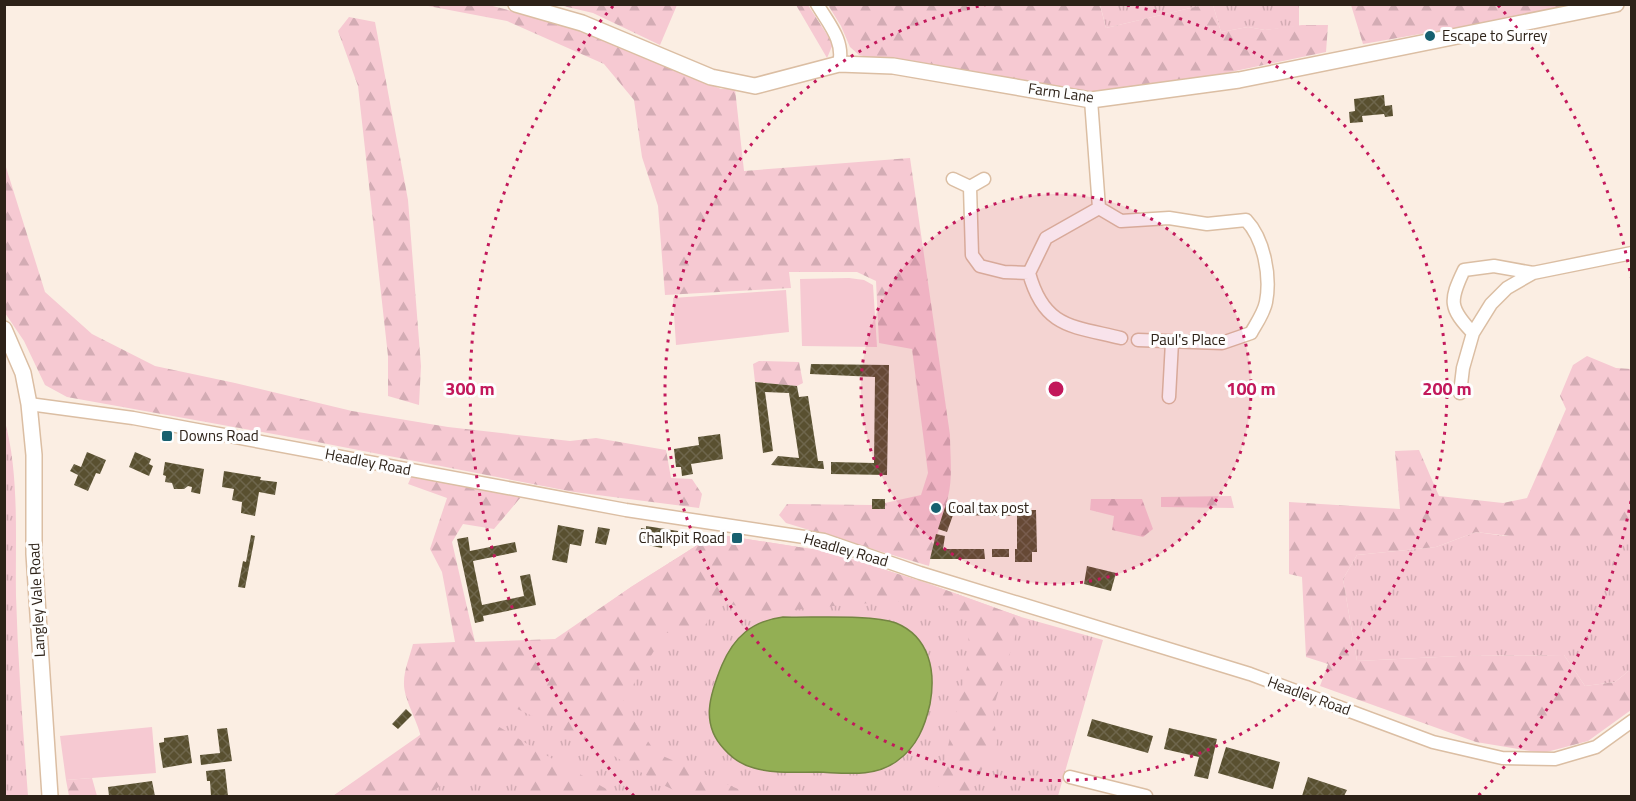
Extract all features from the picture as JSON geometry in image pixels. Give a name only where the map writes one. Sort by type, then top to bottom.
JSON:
[{"type":"street","name":"Farm Lane","points":[[516,4],[582,23],[711,78],[755,86],[839,64],[893,66],[1091,100],[1239,80],[1616,4]]},
{"type":"street","points":[[816,4],[840,43],[839,64]]},
{"type":"street","points":[[1091,100],[1099,208],[1046,238],[1029,273],[1034,291],[1047,313],[1060,322],[1121,338]]},
{"type":"street","points":[[953,179],[970,187]]},
{"type":"street","points":[[970,187],[984,179]]},
{"type":"street","points":[[970,187],[972,255],[980,266],[1004,272],[1029,273]]},
{"type":"street","name":"Paul's Place","points":[[1099,208],[1121,221],[1169,218],[1208,224],[1246,220],[1255,229],[1264,255],[1267,281],[1266,304],[1251,333],[1222,343],[1138,340]]},
{"type":"street","points":[[1460,393],[1463,368],[1473,333],[1491,304],[1507,288],[1533,273],[1632,253]]},
{"type":"street","points":[[1473,333],[1456,316],[1454,292],[1464,270],[1494,266],[1533,273]]},
{"type":"street","points":[[4,329],[23,373],[29,404]]},
{"type":"street","points":[[1169,397],[1172,342]]},
{"type":"street","name":"Headley Road","points":[[29,404],[143,420],[626,510],[824,540],[931,576],[1250,674],[1433,742],[1502,758],[1555,759],[1596,747],[1632,721]]},
{"type":"street","name":"Langley Vale Road","points":[[29,404],[34,455],[35,566],[50,796]]},
{"type":"street","points":[[1070,777],[1146,796]]},
{"type":"green space","points":[[677,4],[660,45],[593,13],[559,5]]},
{"type":"green space","points":[[1100,4],[1203,5],[1106,28]]},
{"type":"green space","points":[[423,5],[489,5],[579,29],[721,89],[735,89],[744,171],[910,158],[950,435],[950,489],[929,566],[786,523],[779,515],[787,504],[872,505],[872,509],[885,509],[885,503],[921,495],[928,473],[912,349],[879,343],[876,281],[857,272],[789,272],[791,288],[665,295],[658,206],[642,157],[634,100],[604,64],[507,21]]},
{"type":"green space","points":[[796,5],[808,5],[833,44],[827,58]]},
{"type":"green space","points":[[828,5],[1100,5],[1106,28],[1203,5],[1213,5],[1221,32],[1248,27],[1265,30],[1302,25],[1328,25],[1326,52],[1216,75],[1111,92],[1077,92],[859,55],[850,47]]},
{"type":"green space","points":[[1213,5],[1299,5],[1299,26],[1265,30],[1248,27],[1221,32]]},
{"type":"green space","points":[[1351,5],[1570,5],[1512,18],[1363,44]]},
{"type":"green space","points":[[349,17],[375,22],[408,200],[421,366],[419,405],[388,396],[388,356],[358,86],[338,31]]},
{"type":"green space","points":[[5,164],[45,292],[92,334],[155,366],[352,411],[448,427],[570,441],[596,438],[666,450],[671,478],[692,479],[702,494],[699,508],[574,492],[312,441],[67,397],[45,385],[24,341],[5,313]]},
{"type":"green space","points":[[800,279],[864,280],[873,285],[877,347],[802,346]]},
{"type":"green space","points":[[786,290],[789,332],[676,345],[673,298]]},
{"type":"green space","points":[[1587,356],[1616,368],[1631,369],[1631,536],[1600,536],[1550,541],[1476,532],[1436,547],[1357,555],[1343,579],[1357,661],[1459,656],[1564,655],[1585,686],[1615,682],[1631,669],[1631,710],[1588,741],[1543,753],[1476,742],[1320,686],[1328,664],[1306,657],[1302,577],[1289,574],[1289,502],[1400,509],[1395,451],[1419,450],[1439,496],[1503,503],[1527,498],[1566,409],[1560,396],[1573,365]]},
{"type":"green space","points":[[759,361],[799,362],[803,383],[797,386],[755,382],[753,364]]},
{"type":"green space","points":[[4,418],[15,484],[17,621],[28,796],[5,796]]},
{"type":"green space","points":[[412,475],[521,497],[494,529],[463,524],[452,542],[475,642],[555,639],[715,534],[830,552],[1021,617],[993,709],[997,743],[967,796],[936,796],[969,659],[968,622],[935,600],[853,604],[764,613],[722,602],[702,629],[665,633],[622,703],[656,753],[754,796],[686,796],[659,783],[596,745],[515,708],[496,725],[619,796],[532,796],[509,778],[454,777],[425,796],[333,796],[421,737],[404,688],[405,673],[413,644],[455,642],[442,572],[430,549],[447,498],[408,484]]},
{"type":"green space","points":[[1231,496],[1234,508],[1161,507],[1161,497]]},
{"type":"green space","points":[[1091,499],[1142,499],[1153,529],[1143,537],[1112,530],[1114,516],[1090,510]]},
{"type":"green space","points":[[1476,532],[1505,536],[1631,536],[1631,669],[1615,682],[1585,686],[1564,655],[1459,656],[1357,661],[1343,579],[1357,555],[1436,547]]},
{"type":"green space","points":[[715,534],[830,552],[1021,617],[1103,640],[1058,796],[333,796],[631,587]]},
{"type":"green space","points":[[152,727],[156,773],[66,780],[60,736]]},
{"type":"green space","points":[[92,778],[97,796],[69,796],[66,780]]},
{"type":"shaded area","points":[[783,617],[872,618],[896,623],[916,637],[928,657],[932,692],[923,728],[915,743],[897,761],[869,772],[769,771],[750,767],[738,761],[724,749],[712,729],[710,719],[711,698],[722,665],[732,646],[745,632],[762,622]]},
{"type":"building","points":[[1384,95],[1385,106],[1392,105],[1393,116],[1385,117],[1384,114],[1362,116],[1363,122],[1350,123],[1349,112],[1355,111],[1354,99]]},
{"type":"building","points":[[811,364],[889,365],[887,475],[831,474],[831,462],[874,463],[875,377],[810,374]]},
{"type":"building","points":[[755,382],[797,386],[799,397],[808,396],[818,461],[823,461],[824,469],[771,465],[778,456],[799,458],[789,393],[765,392],[773,451],[763,453]]},
{"type":"building","points":[[720,434],[723,459],[691,464],[693,474],[682,476],[681,467],[676,467],[674,449],[699,445],[698,437]]},
{"type":"building","points":[[87,452],[106,460],[100,474],[96,473],[88,491],[74,485],[78,475],[70,471],[74,464],[81,467]]},
{"type":"building","points":[[135,452],[151,459],[149,464],[153,466],[149,476],[129,467]]},
{"type":"building","points":[[165,462],[204,469],[200,494],[191,492],[192,487],[174,489],[172,483],[165,482],[166,476],[163,475]]},
{"type":"building","points":[[224,471],[277,482],[275,495],[259,492],[255,516],[241,513],[242,502],[232,500],[234,489],[222,487]]},
{"type":"building","points":[[872,499],[885,499],[885,509],[872,509]]},
{"type":"building","points":[[946,504],[1014,505],[1014,516],[953,515],[947,532],[938,529]]},
{"type":"building","points":[[1017,510],[1036,510],[1037,552],[1032,552],[1032,562],[1015,562]]},
{"type":"building","points":[[558,525],[584,530],[581,546],[570,544],[567,563],[552,560]]},
{"type":"building","points":[[646,526],[678,531],[677,541],[663,542],[662,548],[642,544],[644,537],[640,537],[641,528],[646,529]]},
{"type":"building","points":[[598,527],[610,529],[606,545],[595,543]]},
{"type":"building","points":[[936,534],[945,536],[943,549],[984,549],[985,559],[930,559]]},
{"type":"building","points":[[251,535],[255,536],[245,588],[238,587],[243,561],[246,562]]},
{"type":"building","points":[[468,537],[470,551],[515,542],[517,552],[473,561],[482,605],[524,596],[520,576],[530,574],[536,605],[483,616],[484,621],[475,623],[457,539]]},
{"type":"building","points":[[992,549],[1009,549],[1009,557],[992,557]]},
{"type":"building","points":[[1087,566],[1116,573],[1111,591],[1084,584]]},
{"type":"building","points":[[406,709],[412,715],[398,729],[392,724]]},
{"type":"building","points":[[1092,719],[1153,736],[1148,753],[1087,736]]},
{"type":"building","points":[[227,728],[232,761],[201,765],[200,755],[220,753],[217,729]]},
{"type":"building","points":[[1169,728],[1217,739],[1208,779],[1194,776],[1199,757],[1164,749]]},
{"type":"building","points":[[188,735],[192,763],[163,768],[159,743],[164,742],[164,738]]},
{"type":"building","points":[[1226,747],[1280,762],[1273,789],[1218,773]]},
{"type":"building","points":[[225,769],[228,796],[211,796],[210,781],[207,781],[206,771]]},
{"type":"building","points":[[1308,777],[1347,790],[1344,796],[1302,796]]},
{"type":"building","points":[[152,781],[155,796],[109,796],[108,787]]},
{"type":"place","name":"Escape to Surrey","points":[[1430,36]]},
{"type":"place","name":"Downs Road","points":[[167,436]]},
{"type":"place","name":"Coal tax post","points":[[936,508]]},
{"type":"place","name":"Chalkpit Road","points":[[737,538]]}]
